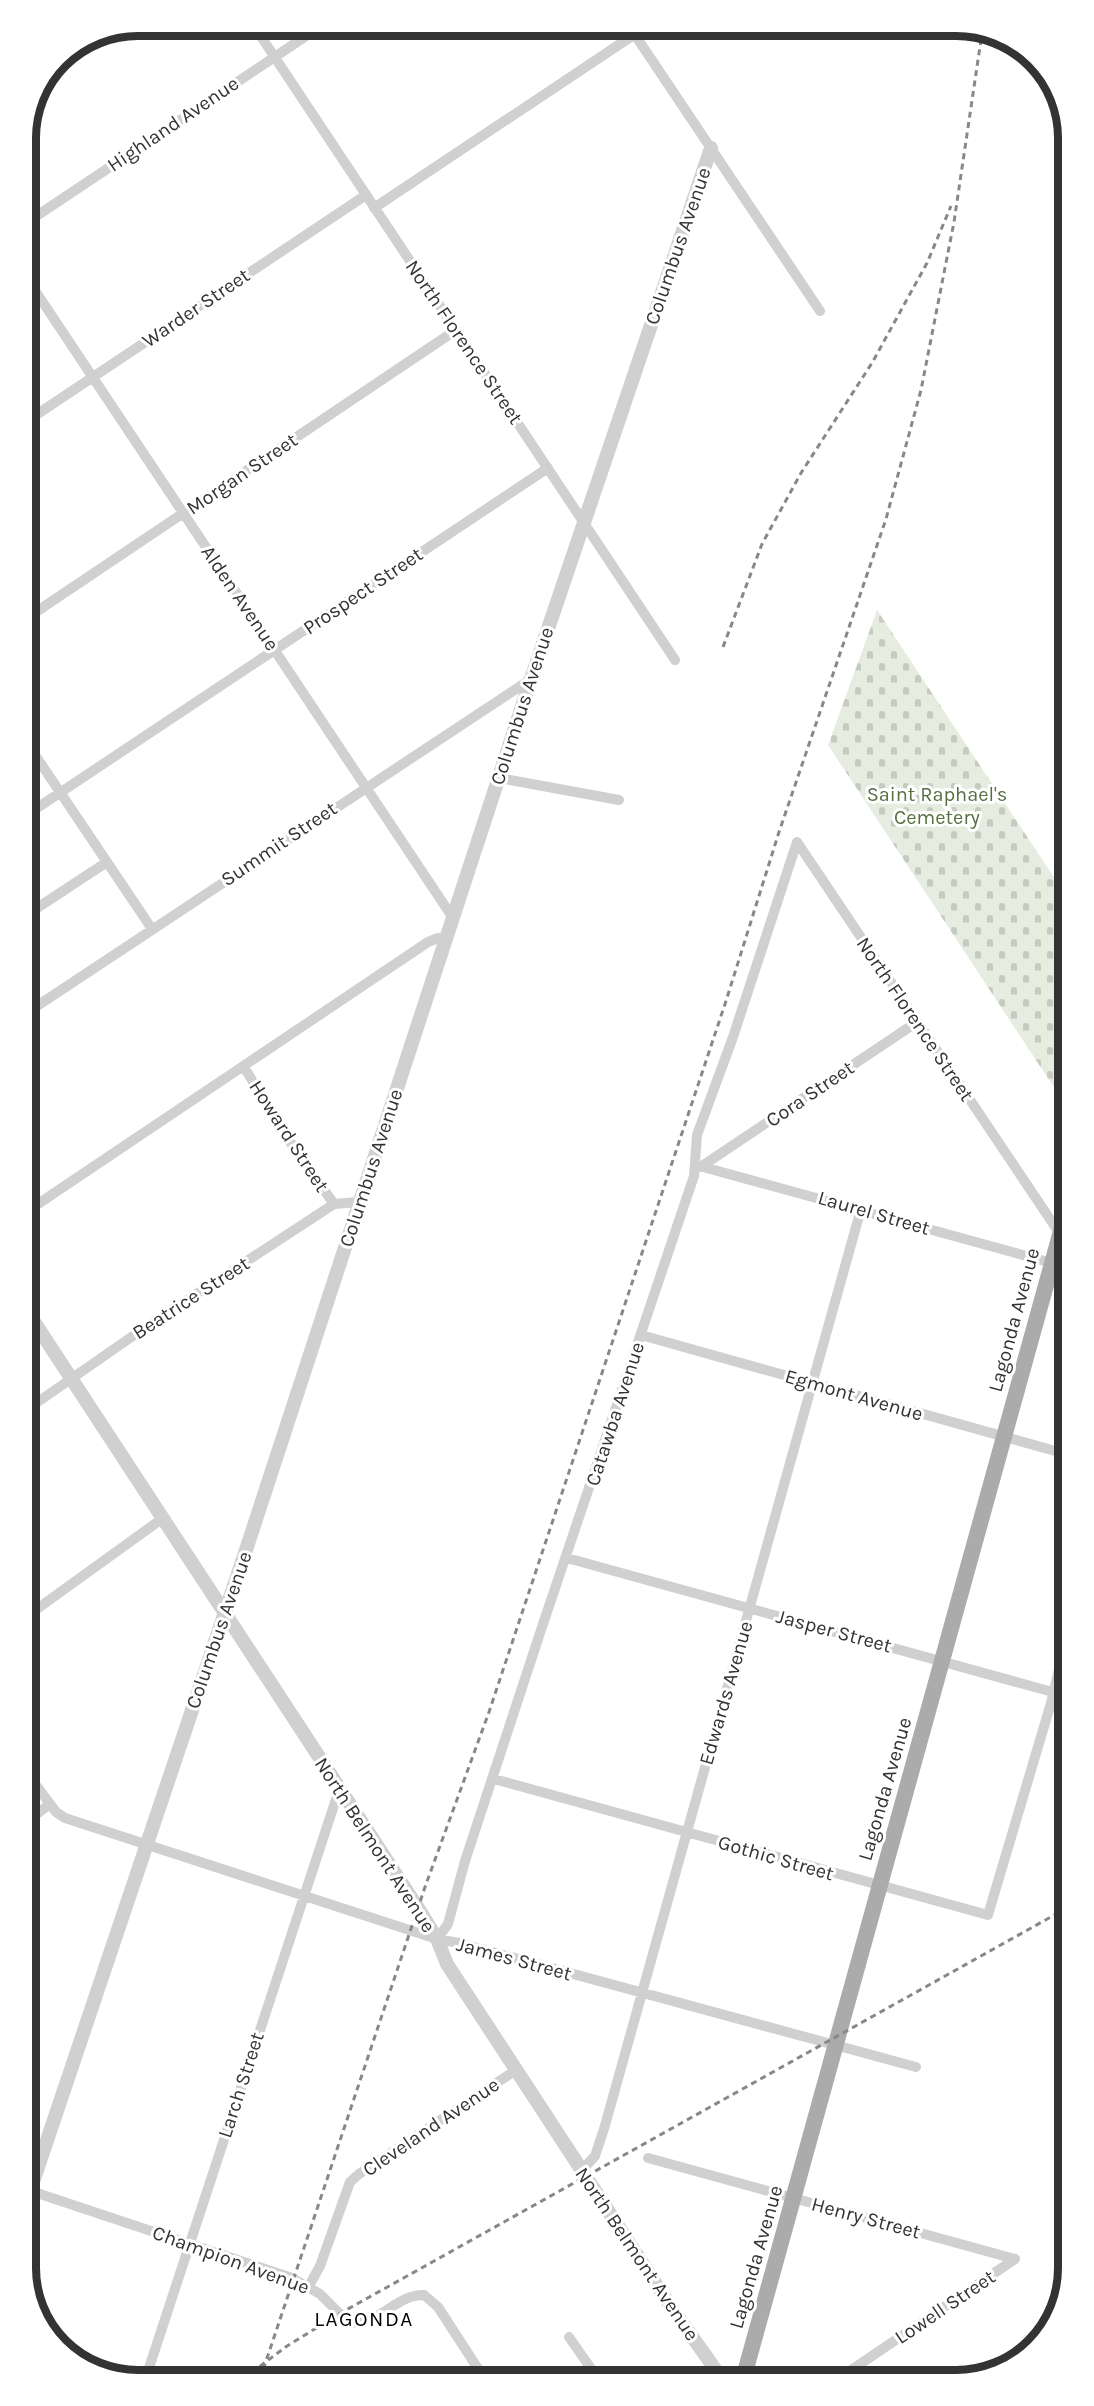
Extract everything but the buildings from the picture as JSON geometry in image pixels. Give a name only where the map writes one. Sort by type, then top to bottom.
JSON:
[{"type":"main road","name":"Lagonda Avenue","points":[[746,2370],[1058,1241]]},
{"type":"street","name":"North Florence Street","points":[[260,36],[675,660]]},
{"type":"street","name":"Highland Avenue","points":[[36,216],[306,36]]},
{"type":"street","points":[[374,208],[623,36]]},
{"type":"street","points":[[636,36],[819,311]]},
{"type":"street","name":"Columbus Avenue","points":[[36,2174],[360,1203],[531,679],[711,148]]},
{"type":"street","name":"Warder Street","points":[[36,415],[366,195]]},
{"type":"street","name":"Alden Avenue","points":[[36,292],[453,918]]},
{"type":"street","name":"Morgan Street","points":[[36,612],[456,330]]},
{"type":"street","name":"Prospect Street","points":[[36,809],[548,468]]},
{"type":"street","name":"Summit Street","points":[[36,1007],[366,786],[531,679]]},
{"type":"street","points":[[36,756],[152,929]]},
{"type":"street","points":[[499,778],[619,800]]},
{"type":"street","name":"North Florence Street","points":[[782,886],[797,842],[1058,1231]]},
{"type":"street","points":[[36,909],[107,862]]},
{"type":"street","name":"Catawba Avenue","points":[[437,1939],[448,1924],[465,1861],[699,1165],[694,1151],[697,1135],[782,886]]},
{"type":"street","points":[[36,1205],[428,942],[438,938],[446,939]]},
{"type":"street","name":"Cora Street","points":[[699,1165],[917,1022]]},
{"type":"street","name":"Howard Street","points":[[244,1067],[286,1136],[334,1204]]},
{"type":"street","name":"Laurel Street","points":[[699,1165],[1052,1263]]},
{"type":"street","points":[[334,1204],[360,1203]]},
{"type":"street","name":"Beatrice Street","points":[[36,1403],[334,1204]]},
{"type":"street","name":"Edwards Avenue","points":[[581,2170],[590,2163],[597,2150],[861,1209]]},
{"type":"street","name":"North Belmont Avenue","points":[[36,1325],[437,1939],[447,1964],[581,2170],[716,2370]]},
{"type":"street","name":"Egmont Avenue","points":[[641,1335],[1058,1452]]},
{"type":"street","points":[[36,1610],[163,1518]]},
{"type":"street","name":"Jasper Street","points":[[567,1558],[1058,1693]]},
{"type":"street","name":"Gothic Street","points":[[494,1779],[988,1915],[1058,1672]]},
{"type":"street","name":"James Street","points":[[36,1785],[50,1804],[65,1818],[303,1897],[437,1939],[916,2067]]},
{"type":"street","name":"Larch Street","points":[[148,2370],[339,1790]]},
{"type":"street","points":[[36,1814],[50,1804]]},
{"type":"street","name":"Cleveland Avenue","points":[[309,2286],[320,2266],[350,2182],[516,2070]]},
{"type":"street","name":"Henry Street","points":[[648,2158],[1015,2259]]},
{"type":"street","name":"Champion Avenue","points":[[36,2191],[309,2286],[342,2317],[356,2323],[375,2318],[415,2295],[430,2299],[444,2314],[479,2370]]},
{"type":"street","name":"Lowell Street","points":[[851,2370],[1015,2259]]},
{"type":"street","points":[[569,2337],[592,2370]]},
{"type":"green space","name":"Saint Raphael's Cemetery","points":[[877,610],[1058,883],[1058,1093],[828,745]]},
{"type":"railway","points":[[263,2370],[425,1887],[489,1712],[726,1001],[779,832],[886,519],[921,390],[954,222],[981,39]]},
{"type":"railway","points":[[723,647],[762,544],[801,473],[872,363],[927,263],[951,206]]},
{"type":"railway","points":[[255,2370],[287,2346],[339,2314],[1058,1913]]},
{"type":"district","name":"LAGONDA","points":[[364,2319]]}]
